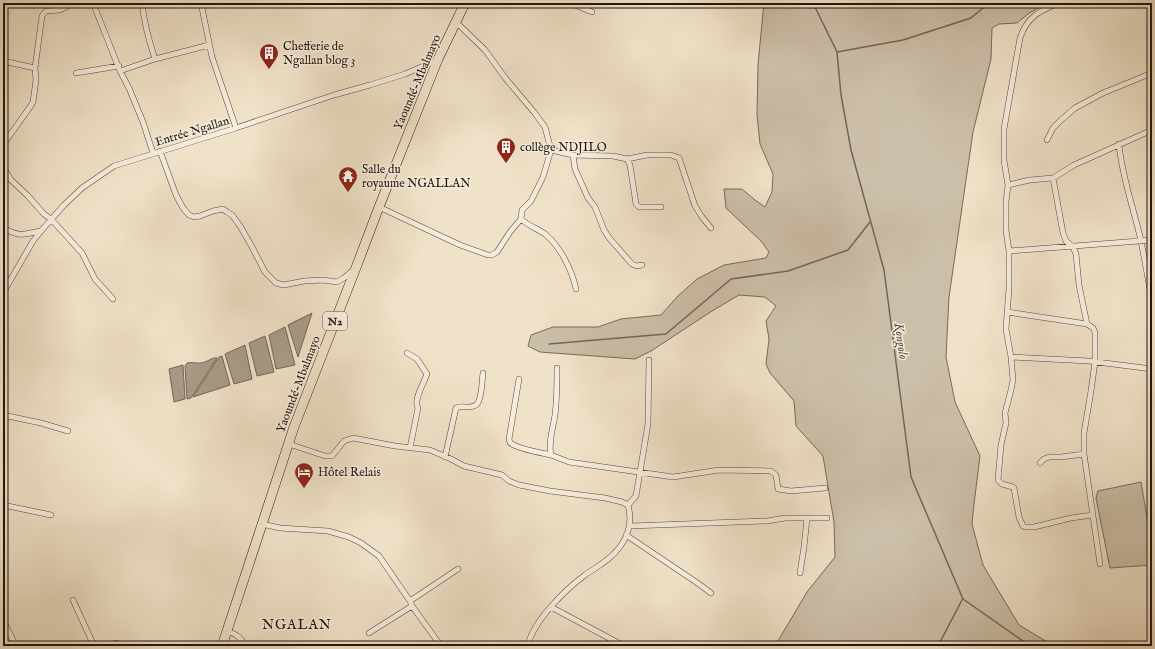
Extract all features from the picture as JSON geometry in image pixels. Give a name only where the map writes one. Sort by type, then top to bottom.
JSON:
[{"type":"highway","name":"Yaoundé-Mbalmayo","points":[[222,646],[294,427],[438,59],[465,3]]},
{"type":"street","points":[[3,146],[32,102],[36,80],[41,21],[44,13],[60,10],[74,3]]},
{"type":"street","points":[[93,3],[143,122],[153,153]]},
{"type":"street","points":[[142,3],[143,17],[154,59]]},
{"type":"street","points":[[201,3],[209,44],[219,81],[236,128]]},
{"type":"street","points":[[570,3],[592,12]]},
{"type":"street","points":[[1059,3],[1037,13],[1023,29],[1020,38],[1004,129],[1004,160],[1008,185],[1006,223],[1010,251],[1006,328],[1011,356],[1013,380],[1005,413],[1006,423],[1001,445],[998,480],[1002,484],[1014,488],[1019,517],[1023,526],[1025,527],[1034,527],[1071,518],[1092,515]]},
{"type":"street","points":[[379,207],[460,245],[492,255],[497,252],[510,232],[521,219],[522,210],[531,201],[543,177],[551,150],[545,127],[484,50],[456,22]]},
{"type":"street","points":[[76,73],[120,69],[209,44]]},
{"type":"street","name":"Entrée Ngallan","points":[[3,293],[32,241],[51,219],[82,188],[114,166],[236,128],[334,95],[405,74],[438,59]]},
{"type":"street","points":[[3,61],[36,68]]},
{"type":"street","points":[[1047,140],[1053,128],[1075,108],[1103,93],[1152,73]]},
{"type":"street","points":[[1008,185],[1030,180],[1053,178],[1074,165],[1152,130]]},
{"type":"street","points":[[1119,144],[1120,159],[1141,242],[1152,300]]},
{"type":"street","points":[[551,150],[573,154],[612,156],[627,159],[647,155],[671,154],[679,158],[695,206],[711,228]]},
{"type":"street","points":[[160,151],[176,195],[183,208],[189,215],[194,217],[200,216],[223,209],[232,215],[251,245],[265,272],[276,283],[284,285],[304,281],[322,280],[337,282],[344,278],[357,265]]},
{"type":"street","points":[[573,154],[575,169],[588,198],[595,207],[604,230],[632,264],[637,266],[642,265]]},
{"type":"street","points":[[627,159],[630,165],[636,204],[639,207],[661,207]]},
{"type":"street","points":[[3,164],[11,180],[44,214],[51,219],[82,253],[95,279],[113,299]]},
{"type":"street","points":[[1053,178],[1063,233],[1076,254],[1079,285],[1087,324]]},
{"type":"street","points":[[521,219],[547,236],[555,245],[563,256],[574,278],[576,289]]},
{"type":"street","points":[[3,228],[18,235],[41,231]]},
{"type":"street","points":[[1010,251],[1152,240]]},
{"type":"street","points":[[1007,312],[1087,324],[1093,328],[1095,332],[1095,362],[1084,433],[1084,454],[1100,564]]},
{"type":"street","points":[[407,353],[417,359],[427,374],[417,400],[416,405],[418,408],[410,448]]},
{"type":"street","points":[[1011,356],[1095,362],[1152,369]]},
{"type":"street","points":[[628,505],[636,496],[648,424],[649,360]]},
{"type":"street","points":[[551,455],[549,450],[555,415],[557,368]]},
{"type":"street","points":[[445,457],[456,408],[459,406],[476,406],[479,403],[483,373]]},
{"type":"street","points":[[519,379],[509,439],[511,444],[519,447],[551,455],[569,462],[673,477],[719,470],[771,471],[776,475],[778,489],[791,490],[825,488]]},
{"type":"street","points":[[3,415],[42,423],[68,431]]},
{"type":"street","points":[[289,444],[326,456],[332,456],[344,441],[353,438],[430,450],[464,466],[502,475],[509,481],[519,485],[550,491],[605,498],[628,505]]},
{"type":"street","points":[[1040,463],[1049,457],[1084,454]]},
{"type":"street","points":[[3,505],[51,515]]},
{"type":"street","points":[[528,646],[529,639],[538,623],[551,607],[585,575],[617,551],[630,526],[628,505]]},
{"type":"street","points":[[630,526],[767,521],[785,518],[827,518]]},
{"type":"street","points":[[800,572],[807,518]]},
{"type":"street","points":[[262,524],[280,528],[328,531],[349,537],[372,550],[379,556],[441,646]]},
{"type":"street","points":[[626,535],[711,593]]},
{"type":"street","points":[[370,633],[458,569]]},
{"type":"street","points":[[73,600],[94,646]]},
{"type":"street","points":[[551,607],[624,646]]},
{"type":"street","points":[[3,620],[16,646]]},
{"type":"street","points":[[227,631],[238,635],[246,646]]},
{"type":"street","points":[[107,646],[114,643],[123,646]]},
{"type":"shaded area","points":[[764,3],[1046,3],[1017,23],[999,24],[992,28],[991,59],[973,132],[949,297],[946,357],[955,402],[980,456],[972,524],[983,565],[1019,625],[1054,646],[775,646],[807,592],[835,557],[834,522],[823,456],[796,426],[794,401],[770,373],[766,364],[769,339],[766,321],[776,306],[765,297],[739,295],[651,351],[635,359],[540,352],[528,346],[531,335],[553,327],[598,327],[621,319],[661,315],[678,296],[697,279],[724,265],[766,258],[769,252],[761,241],[726,208],[724,189],[742,189],[765,207],[772,192],[773,174],[760,144],[757,115],[758,64]]},
{"type":"shaded area","points":[[312,313],[298,357],[288,325]]},
{"type":"shaded area","points":[[285,327],[295,365],[276,369],[269,335]]},
{"type":"shaded area","points":[[265,336],[274,372],[257,376],[249,343]]},
{"type":"shaded area","points":[[245,345],[252,379],[234,384],[225,354]]},
{"type":"shaded area","points":[[222,356],[230,385],[193,397],[219,357]]},
{"type":"shaded area","points":[[217,358],[191,398],[187,399],[185,366],[187,363],[202,363]]},
{"type":"shaded area","points":[[183,365],[185,399],[174,402],[169,369]]},
{"type":"shaded area","points":[[1141,482],[1152,547],[1152,565],[1110,568],[1096,498],[1098,491]]},
{"type":"waterway","name":"Kongolo","points":[[813,3],[837,52],[841,95],[851,150],[884,270],[911,477],[963,599],[1030,646]]},
{"type":"waterway","points":[[837,52],[903,40],[971,18],[989,3]]},
{"type":"waterway","points":[[549,344],[666,334],[731,279],[788,271],[848,250],[870,222]]},
{"type":"waterway","name":"Kongolo","points":[[938,646],[962,600]]},
{"type":"place","name":"Chefferie de Ngallan blog 3","points":[[269,70]]},
{"type":"place","name":"collège NDJILO","points":[[506,164]]},
{"type":"place","name":"Salle du royaume NGALLAN","points":[[348,193]]},
{"type":"place","name":"Hôtel Relais","points":[[304,489]]},
{"type":"district","name":"NGALAN","points":[[297,624]]}]
